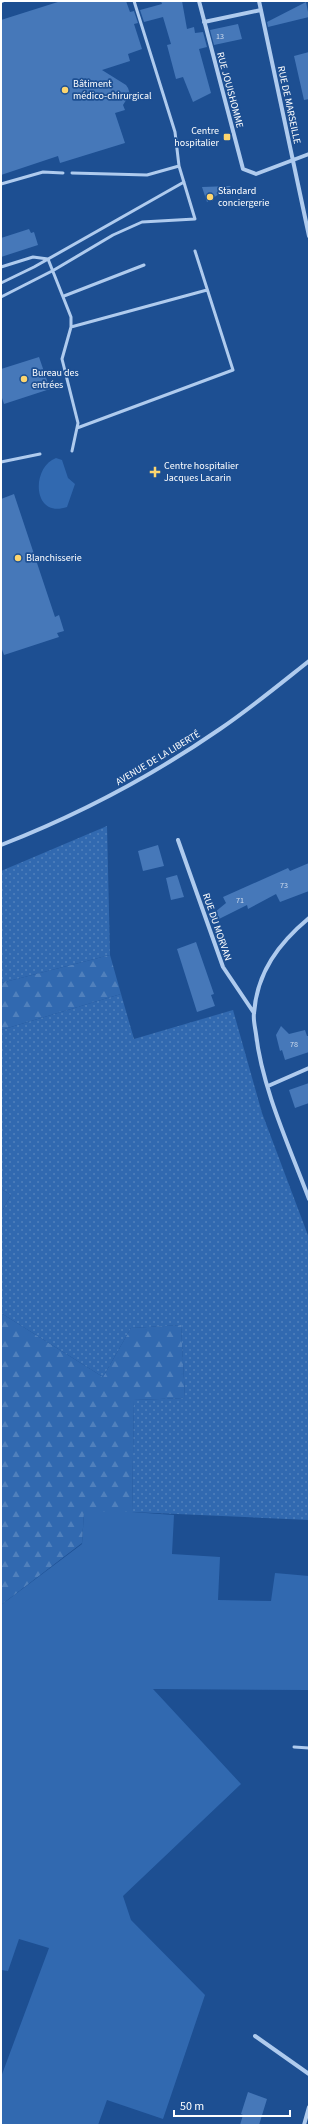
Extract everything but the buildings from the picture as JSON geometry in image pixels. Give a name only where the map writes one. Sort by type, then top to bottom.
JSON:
[{"type":"street","name":"RUE JOUISHOMME","points":[[199,1],[242,169],[256,174],[293,160]]},
{"type":"street","name":"RUE DE MARSEILLE","points":[[259,1],[309,236]]},
{"type":"street","points":[[204,22],[261,10]]},
{"type":"street","points":[[293,160],[309,154]]},
{"type":"street","name":"AVENUE DE LA LIBERTÉ","points":[[1,845],[59,821],[109,796],[179,756],[220,729],[309,661]]},
{"type":"street","name":"RUE DU MORVAN","points":[[178,840],[223,968],[254,1013]]},
{"type":"street","points":[[309,918],[289,935],[272,957],[262,977],[254,1013],[258,1050],[268,1086],[309,1199]]},
{"type":"street","points":[[268,1086],[309,1068]]},
{"type":"street","points":[[255,2036],[309,2074]]},
{"type":"street","points":[[304,2125],[309,2107]]},
{"type":"lane","points":[[1,297],[54,270],[112,235],[142,222],[195,219],[179,166],[175,132],[134,1]]},
{"type":"lane","points":[[72,173],[147,175],[179,166]]},
{"type":"lane","points":[[1,184],[43,172],[63,173]]},
{"type":"lane","points":[[1,283],[48,259],[184,182]]},
{"type":"lane","points":[[77,428],[233,370],[194,251]]},
{"type":"lane","points":[[1,267],[33,257],[48,259]]},
{"type":"lane","points":[[48,259],[54,270],[71,316],[71,327],[62,359],[78,423],[72,451]]},
{"type":"lane","points":[[64,296],[144,265]]},
{"type":"lane","points":[[71,327],[207,290]]},
{"type":"lane","points":[[1,462],[40,454]]},
{"type":"lane","points":[[294,1747],[309,1748]]},
{"type":"green space","points":[[56,458],[62,460],[68,478],[75,484],[67,507],[55,509],[47,506],[42,499],[39,490],[39,481],[42,471],[48,463]]},
{"type":"green space","points":[[107,826],[110,955],[1,983],[1,871]]},
{"type":"green space","points":[[110,955],[121,994],[1,1030],[1,983]]},
{"type":"green space","points":[[121,994],[134,1039],[233,1010],[262,1113],[309,1238],[309,1520],[132,1512],[134,1400],[185,1398],[181,1325],[131,1328],[103,1377],[1,1313],[1,1213],[11,1195],[1,1189],[1,1030]]},
{"type":"green space","points":[[1,1189],[11,1195],[1,1213]]},
{"type":"green space","points":[[1,1313],[103,1377],[131,1328],[181,1325],[185,1398],[134,1400],[132,1512],[84,1512],[82,1543],[1,1605]]},
{"type":"green space","points":[[84,1512],[132,1512],[174,1515],[172,1554],[220,1557],[218,1600],[271,1601],[275,1573],[309,1576],[309,1690],[153,1689],[241,1784],[123,1896],[131,1920],[205,1995],[163,2119],[107,2100],[98,2125],[1,2125],[1,2077],[49,1948],[19,1939],[8,1971],[1,1970],[1,1605],[82,1544]]},
{"type":"place","name":"Bâtiment médico-chirurgical","points":[[65,90]]},
{"type":"place","name":"Centre hospitalier","points":[[227,137]]},
{"type":"place","name":"Standard conciergerie","points":[[210,197]]},
{"type":"place","name":"Bureau des entrées","points":[[24,379]]},
{"type":"place","name":"Centre hospitalier Jacques Lacarin","points":[[155,472]]},
{"type":"place","name":"Blanchisserie","points":[[18,558]]}]
